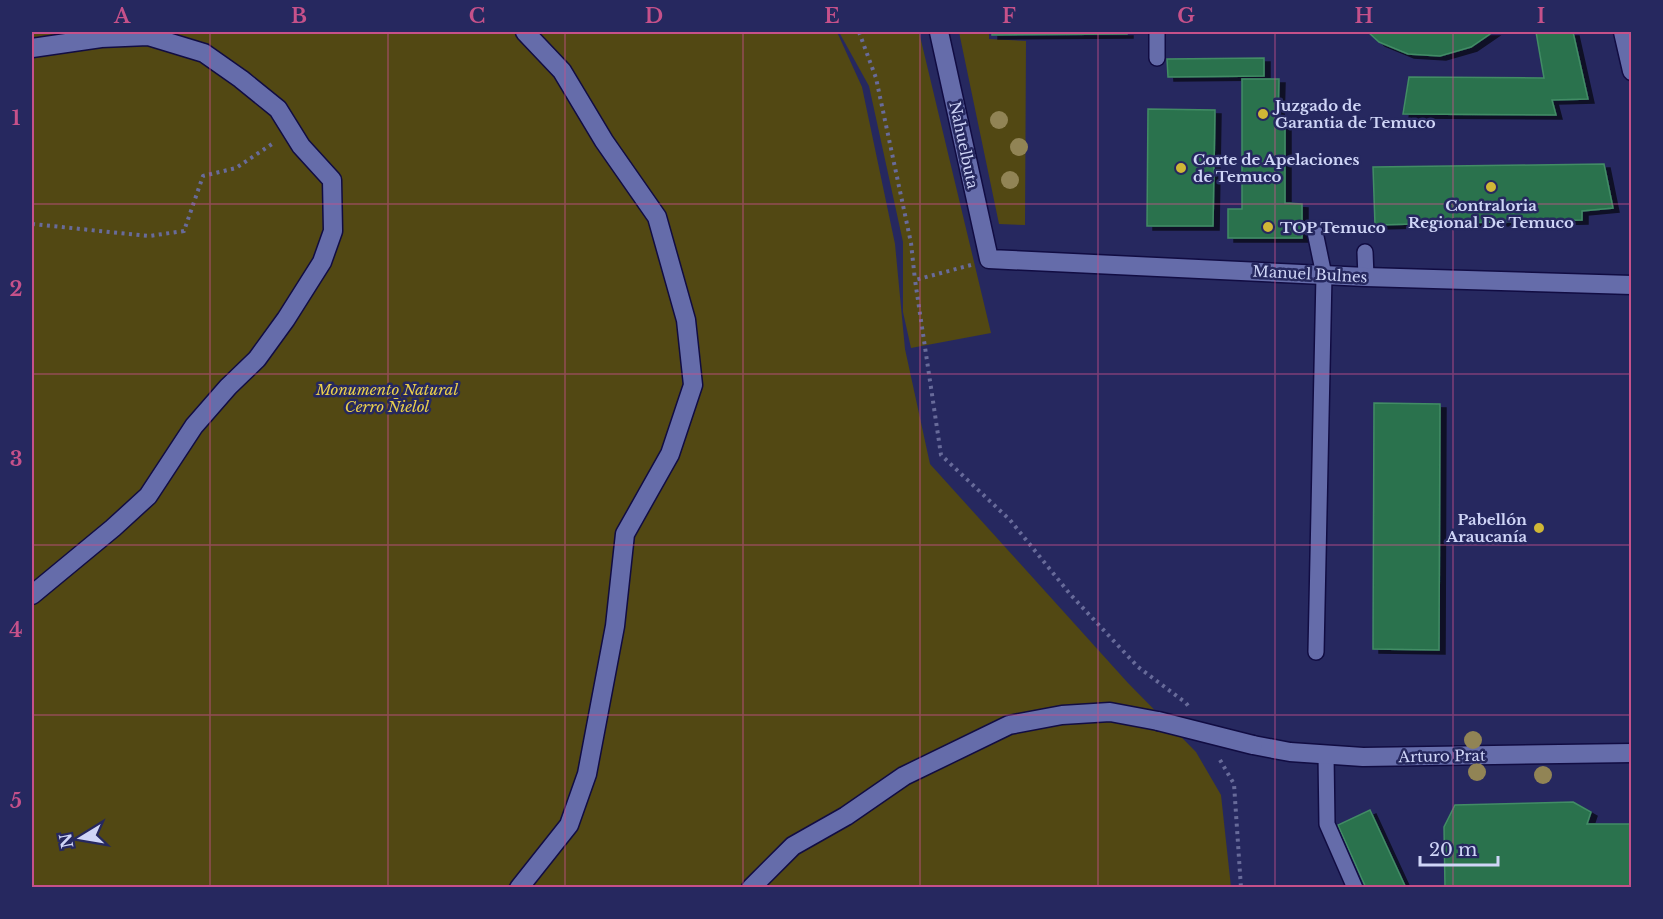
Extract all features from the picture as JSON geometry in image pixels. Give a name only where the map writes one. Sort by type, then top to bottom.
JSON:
[{"type":"street","points":[[519,888],[569,825],[587,774],[613,638],[625,534],[670,454],[693,385],[686,320],[657,217],[603,141],[562,71],[525,32]]},
{"type":"street","name":"Nahuelbuta","points":[[939,32],[989,259]]},
{"type":"street","points":[[1623,32],[1632,71]]},
{"type":"street","points":[[32,48],[101,38],[148,36],[204,53],[241,78],[278,109],[301,146],[332,180],[333,231],[322,262],[286,319],[257,359],[228,387],[194,426],[148,496],[32,595]]},
{"type":"street","name":"Manuel Bulnes","points":[[989,259],[1366,277],[1632,285]]},
{"type":"street","name":"Arturo Prat","points":[[751,888],[793,846],[846,816],[904,776],[1009,725],[1062,715],[1110,712],[1158,721],[1252,745],[1326,755],[1363,757],[1632,753]]},
{"type":"lane","points":[[1157,32],[1157,58]]},
{"type":"lane","points":[[1315,232],[1324,275],[1316,652]]},
{"type":"lane","points":[[1365,252],[1366,277]]},
{"type":"lane","points":[[1326,755],[1327,824],[1355,888]]},
{"type":"path","points":[[859,32],[876,78],[911,243],[941,454],[1010,520],[1070,594],[1138,667],[1186,703],[1192,713]]},
{"type":"path","points":[[32,224],[148,236],[184,231],[203,176],[236,168],[292,131]]},
{"type":"path","points":[[915,280],[989,259]]},
{"type":"path","points":[[1216,754],[1234,784],[1241,888]]},
{"type":"green space","name":"Monumento Natural Cerro Ñielol","points":[[32,32],[837,32],[862,87],[895,244],[905,349],[930,464],[1128,683],[1196,752],[1221,795],[1231,887],[32,887]]},
{"type":"green space","points":[[839,32],[919,32],[991,333],[911,348],[903,312],[903,242],[869,86]]},
{"type":"green space","points":[[959,32],[989,32],[989,39],[1026,41],[1025,225],[999,224]]},
{"type":"building","points":[[992,32],[1127,32],[1127,34],[992,35]]},
{"type":"building","points":[[1368,32],[1493,32],[1471,47],[1440,56],[1408,54],[1379,42]]},
{"type":"building","points":[[1536,32],[1573,32],[1588,99],[1552,100],[1556,115],[1403,114],[1409,77],[1544,78]]},
{"type":"building","points":[[1264,58],[1264,76],[1168,77],[1167,59]]},
{"type":"building","points":[[1242,79],[1279,79],[1278,120],[1285,120],[1285,203],[1302,204],[1302,238],[1228,238],[1228,209],[1242,209]]},
{"type":"building","name":"Corte de Apelaciones de Temuco","points":[[1148,109],[1215,110],[1213,226],[1147,226]]},
{"type":"building","name":"Contraloria Regional De Temuco","points":[[1604,164],[1613,208],[1582,211],[1582,220],[1375,225],[1373,167]]},
{"type":"building","points":[[1374,403],[1440,404],[1439,650],[1373,649]]},
{"type":"building","points":[[1573,802],[1591,812],[1587,824],[1632,824],[1632,888],[1445,888],[1444,827],[1455,805]]},
{"type":"building","points":[[1370,810],[1406,888],[1366,888],[1338,825]]},
{"type":"place","name":"Juzgado de Garantia de Temuco","points":[[1263,114]]},
{"type":"place","name":"Corte de Apelaciones de Temuco","points":[[1181,168]]},
{"type":"place","name":"Contraloria Regional De Temuco","points":[[1491,187]]},
{"type":"place","name":"TOP Temuco","points":[[1268,227]]},
{"type":"place","name":"Pabellón Araucanía","points":[[1539,528]]}]
